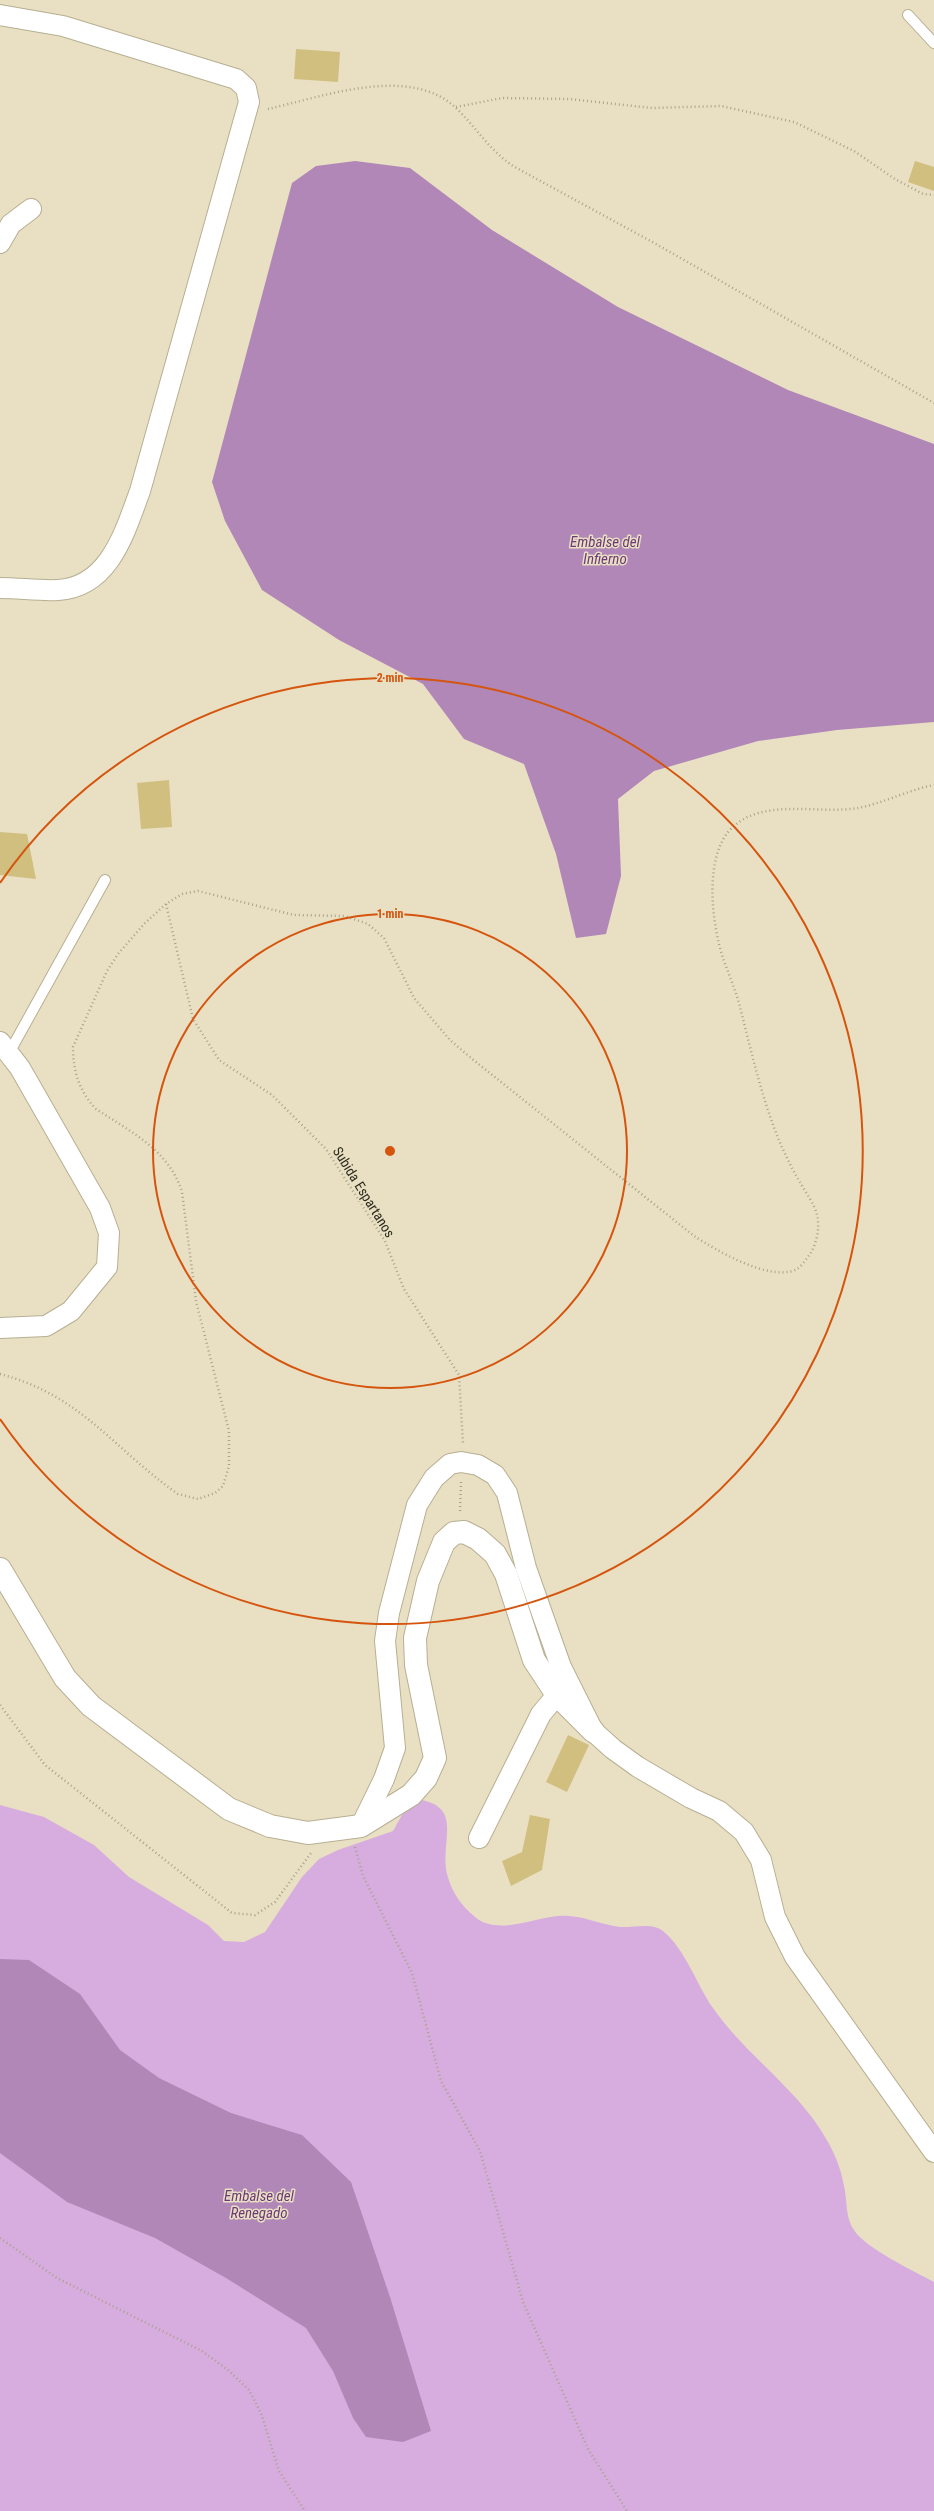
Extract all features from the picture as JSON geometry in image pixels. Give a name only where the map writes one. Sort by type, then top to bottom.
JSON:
[{"type":"street","points":[[0,15],[63,26],[236,79],[246,88],[249,102],[140,491],[120,547],[96,574],[71,588],[58,590],[0,588]]},
{"type":"street","points":[[0,243],[11,224],[31,209]]},
{"type":"street","points":[[0,1328],[37,1327],[63,1317],[107,1266],[110,1246],[107,1227],[100,1208],[5,1047]]},
{"type":"street","points":[[361,1826],[381,1785],[395,1748],[385,1641],[389,1613],[412,1521],[424,1491],[434,1478],[450,1464],[461,1462],[478,1465],[486,1469],[495,1475],[507,1493],[526,1568],[561,1667],[594,1731]]},
{"type":"street","points":[[0,1568],[66,1678],[91,1706],[229,1809],[270,1826],[308,1833],[361,1826],[411,1795],[426,1778],[433,1763],[433,1751],[416,1665],[415,1638],[430,1575],[444,1542],[448,1537],[459,1532],[464,1532],[486,1545],[502,1563],[534,1660],[557,1695],[613,1749],[638,1767],[691,1798],[719,1811],[744,1832],[760,1860],[775,1917],[795,1957],[934,2152]]},
{"type":"street","points":[[479,1838],[541,1714],[557,1695]]},
{"type":"lane","points":[[908,15],[934,43]]},
{"type":"lane","points":[[5,1047],[105,880]]},
{"type":"path","points":[[246,114],[389,85],[424,90],[456,108],[492,150],[513,166],[656,244],[934,404]]},
{"type":"path","points":[[456,108],[502,98],[569,99],[652,108],[721,106],[794,122],[854,152],[895,179],[923,194],[934,195]]},
{"type":"path","points":[[0,1374],[33,1384],[76,1407],[178,1494],[198,1499],[215,1494],[226,1481],[229,1466],[229,1431],[196,1300],[182,1192],[178,1178],[171,1165],[150,1144],[96,1109],[90,1103],[79,1084],[73,1060],[73,1047],[107,971],[131,937],[166,904],[182,894],[198,891],[294,915],[345,916],[368,924],[384,938],[414,998],[450,1040],[471,1058],[694,1236],[732,1258],[779,1273],[797,1269],[812,1250],[818,1232],[817,1213],[788,1158],[767,1108],[755,1072],[740,1007],[723,958],[715,923],[713,901],[713,880],[718,850],[727,833],[736,824],[759,812],[836,811],[860,807],[910,790],[934,785]]},
{"type":"path","name":"Subida Espartanos","points":[[166,904],[193,1019],[219,1060],[272,1095],[326,1149],[385,1241],[404,1289],[459,1375],[464,1433],[461,1462],[459,1532]]},
{"type":"path","points":[[0,1705],[45,1765],[232,1913],[255,1915],[275,1902],[312,1855],[308,1833]]},
{"type":"path","points":[[361,1826],[355,1846],[363,1876],[412,1973],[441,2081],[480,2151],[523,2302],[588,2449],[627,2511]]},
{"type":"path","points":[[0,2238],[57,2278],[202,2351],[228,2370],[249,2390],[261,2413],[279,2471],[305,2511]]},
{"type":"shaded area","points":[[415,1799],[431,1803],[440,1809],[445,1817],[447,1826],[445,1862],[449,1881],[454,1893],[465,1908],[485,1923],[508,1925],[558,1916],[569,1916],[620,1927],[648,1926],[659,1928],[663,1931],[678,1948],[707,1999],[727,2026],[788,2089],[816,2123],[828,2142],[839,2166],[844,2184],[848,2216],[854,2230],[868,2244],[934,2282],[934,2511],[0,2511],[0,1805],[44,1817],[94,1845],[129,1877],[208,1925],[224,1941],[244,1942],[265,1932],[302,1877],[319,1859],[338,1850],[393,1831],[407,1806]]},
{"type":"water","name":"Embalse del Infierno","points":[[355,161],[410,168],[492,230],[618,307],[788,390],[934,444],[934,722],[837,730],[758,741],[654,771],[618,799],[621,876],[606,934],[576,938],[556,854],[524,764],[464,739],[423,684],[339,640],[262,590],[225,521],[212,482],[292,183],[316,166]]},
{"type":"water","name":"Embalse del Renegado","points":[[0,1959],[29,1960],[80,1994],[120,2050],[159,2078],[231,2113],[302,2135],[351,2182],[390,2297],[431,2431],[403,2442],[366,2437],[353,2418],[333,2371],[306,2328],[226,2278],[155,2238],[67,2202],[0,2153]]},
{"type":"building","points":[[296,49],[340,52],[338,82],[294,79]]},
{"type":"building","points":[[915,161],[934,167],[934,191],[908,182]]},
{"type":"building","points":[[169,780],[172,827],[141,829],[137,783]]},
{"type":"building","points":[[0,832],[27,834],[36,879],[0,875]]},
{"type":"building","points":[[568,1735],[589,1745],[567,1792],[546,1782]]},
{"type":"building","points":[[530,1815],[550,1819],[542,1870],[511,1886],[502,1861],[522,1852]]}]
